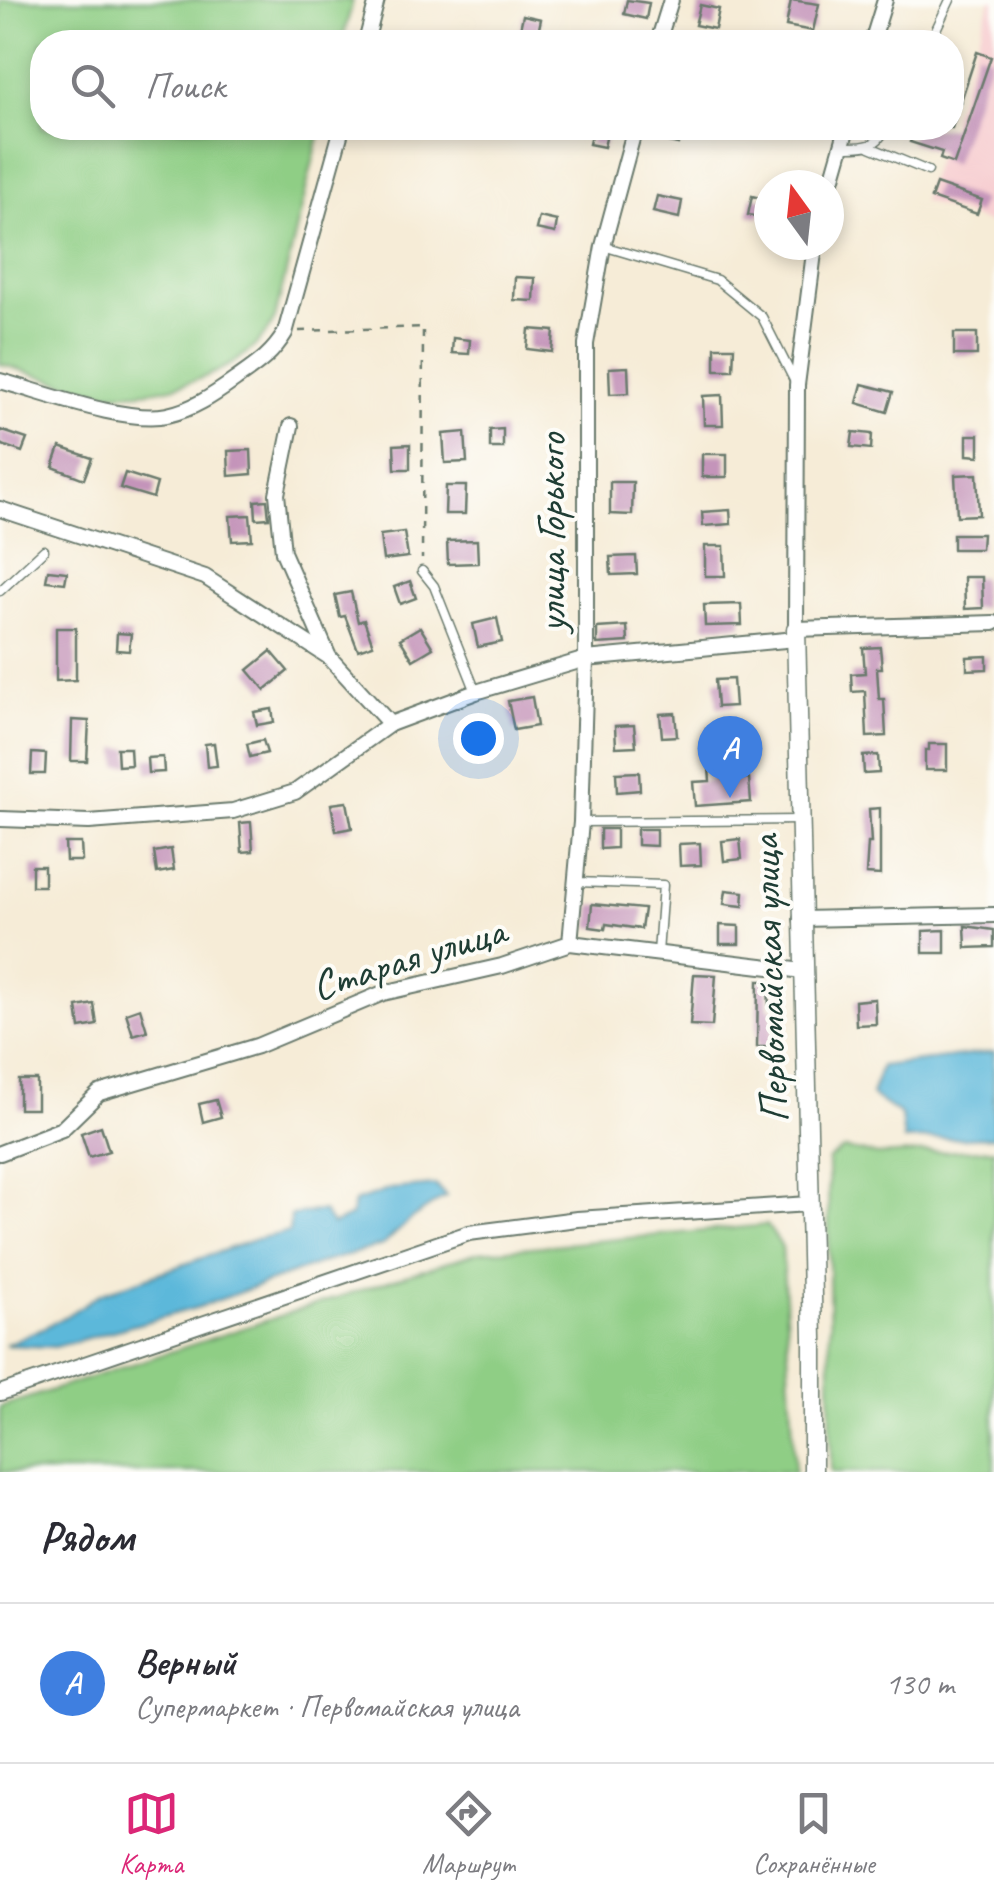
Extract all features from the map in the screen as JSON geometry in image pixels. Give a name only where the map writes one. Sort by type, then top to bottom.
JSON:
[{"type":"street","points":[[369,30],[378,0]]},
{"type":"street","points":[[662,30],[671,0]]},
{"type":"street","points":[[875,30],[881,0]]},
{"type":"street","points":[[0,380],[106,409],[162,416],[185,410],[216,394],[272,355],[285,333],[339,140]]},
{"type":"street","name":"улица Горького","points":[[570,943],[581,822],[586,658],[586,344],[603,246],[632,140]]},
{"type":"street","points":[[835,170],[843,140]]},
{"type":"street","name":"Первомайская улица","points":[[813,260],[797,386],[796,634],[813,1472]]},
{"type":"street","points":[[291,426],[276,494],[283,552],[329,657]]},
{"type":"street","points":[[0,509],[206,578],[329,657],[390,724]]},
{"type":"street","points":[[0,819],[88,822],[233,811],[296,792],[390,724],[586,658],[796,634],[994,623]]},
{"type":"street","points":[[801,919],[994,915]]},
{"type":"street","name":"Старая улица","points":[[0,1153],[62,1129],[99,1094],[257,1046],[383,993],[502,966],[570,943],[803,971]]},
{"type":"street","points":[[0,1393],[470,1233],[577,1219],[810,1204]]},
{"type":"lane","points":[[936,30],[950,0]]},
{"type":"lane","points":[[870,147],[880,140]]},
{"type":"lane","points":[[841,147],[870,147],[928,171]]},
{"type":"lane","points":[[603,246],[718,280],[762,317],[797,386]]},
{"type":"lane","points":[[0,591],[44,550]]},
{"type":"lane","points":[[422,571],[434,586],[476,692]]},
{"type":"lane","points":[[581,822],[798,820]]},
{"type":"lane","points":[[576,882],[664,886],[658,954]]},
{"type":"path","points":[[285,333],[330,328],[423,327],[422,571]]},
{"type":"shaded area","points":[[994,0],[994,225],[922,201],[943,140],[964,140],[964,80]]},
{"type":"green space","points":[[0,0],[353,0],[345,30],[30,30],[30,140],[318,140],[275,318],[246,353],[206,376],[136,392],[101,392],[0,364]]},
{"type":"green space","points":[[844,1149],[878,1155],[994,1149],[994,1472],[831,1472],[828,1160]]},
{"type":"green space","points":[[767,1225],[782,1247],[795,1472],[0,1472],[0,1407],[478,1252]]},
{"type":"water","points":[[994,1052],[994,1137],[904,1140],[901,1115],[871,1095],[881,1066]]},
{"type":"water","points":[[435,1185],[446,1196],[411,1219],[383,1245],[199,1307],[55,1347],[5,1345],[60,1320],[100,1294],[256,1239],[289,1232],[291,1215],[323,1211],[332,1225],[351,1216],[354,1202],[391,1189]]},
{"type":"building","points":[[627,0],[649,3],[646,19],[624,14]]},
{"type":"building","points":[[791,0],[819,4],[813,30],[786,26]]},
{"type":"building","points":[[700,5],[719,9],[715,29],[695,25]]},
{"type":"building","points":[[523,15],[541,19],[539,30],[520,29]]},
{"type":"building","points":[[977,52],[991,57],[964,135],[964,92]]},
{"type":"building","points":[[590,140],[606,140],[604,147],[589,144]]},
{"type":"building","points":[[962,140],[954,164],[940,159],[942,152],[910,142]]},
{"type":"building","points":[[936,184],[982,200],[977,214],[931,198]]},
{"type":"building","points":[[657,196],[682,201],[679,218],[653,212]]},
{"type":"building","points":[[752,196],[754,196],[754,216],[748,215]]},
{"type":"building","points":[[539,217],[557,221],[555,233],[536,229]]},
{"type":"building","points":[[515,277],[535,278],[534,301],[514,300]]},
{"type":"building","points":[[529,329],[554,331],[552,352],[527,349]]},
{"type":"building","points":[[954,333],[977,333],[977,355],[954,355]]},
{"type":"building","points":[[453,338],[470,340],[469,354],[452,353]]},
{"type":"building","points":[[715,347],[734,347],[733,370],[715,370]]},
{"type":"building","points":[[628,367],[629,393],[610,394],[609,368]]},
{"type":"building","points":[[862,384],[893,392],[887,412],[857,403]]},
{"type":"building","points":[[722,395],[723,425],[704,425],[703,396]]},
{"type":"building","points":[[503,429],[503,448],[490,448],[490,430]]},
{"type":"building","points":[[0,430],[27,439],[22,452],[0,444]]},
{"type":"building","points":[[465,432],[467,462],[445,463],[443,434]]},
{"type":"building","points":[[853,432],[872,434],[871,449],[851,447]]},
{"type":"building","points":[[967,435],[979,435],[979,456],[967,455]]},
{"type":"building","points":[[410,444],[410,469],[395,469],[394,445]]},
{"type":"building","points":[[60,447],[92,458],[84,479],[53,467]]},
{"type":"building","points":[[251,450],[252,474],[229,476],[228,451]]},
{"type":"building","points":[[702,454],[727,454],[727,477],[702,477]]},
{"type":"building","points":[[125,473],[157,483],[153,498],[120,488]]},
{"type":"building","points":[[977,474],[979,515],[957,516],[955,475]]},
{"type":"building","points":[[610,482],[633,482],[632,515],[610,514]]},
{"type":"building","points":[[446,486],[466,486],[465,514],[445,514]]},
{"type":"building","points":[[267,500],[269,518],[256,519],[255,501]]},
{"type":"building","points":[[730,510],[731,524],[703,526],[702,512]]},
{"type":"building","points":[[250,515],[252,540],[232,541],[230,516]]},
{"type":"building","points":[[404,532],[408,557],[383,560],[380,535]]},
{"type":"building","points":[[953,534],[982,534],[981,549],[953,549]]},
{"type":"building","points":[[477,540],[478,563],[448,564],[447,541]]},
{"type":"building","points":[[705,546],[724,546],[725,576],[705,576]]},
{"type":"building","points":[[636,556],[637,574],[611,575],[610,557]]},
{"type":"building","points":[[48,570],[67,572],[65,583],[46,581]]},
{"type":"building","points":[[964,577],[982,577],[983,608],[965,609]]},
{"type":"building","points":[[410,581],[416,598],[400,604],[394,587]]},
{"type":"building","points":[[351,592],[358,622],[364,620],[373,645],[358,650],[345,616],[340,617],[335,595]]},
{"type":"building","points":[[741,604],[742,625],[705,626],[704,605]]},
{"type":"building","points":[[497,618],[502,642],[478,647],[473,624]]},
{"type":"building","points":[[627,626],[628,642],[597,644],[597,628]]},
{"type":"building","points":[[420,627],[433,648],[413,660],[400,639]]},
{"type":"building","points":[[56,628],[76,628],[76,680],[56,681]]},
{"type":"building","points":[[117,633],[131,634],[129,651],[116,650]]},
{"type":"building","points":[[880,647],[879,699],[884,699],[886,736],[867,737],[865,691],[852,692],[851,674],[865,673],[863,648]]},
{"type":"building","points":[[271,651],[288,671],[265,690],[248,670]]},
{"type":"building","points":[[987,656],[987,669],[967,670],[967,657]]},
{"type":"building","points":[[733,679],[735,706],[717,707],[715,680]]},
{"type":"building","points":[[532,697],[537,726],[514,730],[508,701]]},
{"type":"building","points":[[272,709],[274,722],[257,725],[254,712]]},
{"type":"building","points":[[675,713],[677,736],[662,737],[660,714]]},
{"type":"building","points":[[72,720],[89,721],[87,761],[71,761]]},
{"type":"building","points":[[634,725],[636,746],[616,747],[615,726]]},
{"type":"building","points":[[740,726],[741,738],[720,739],[723,780],[749,778],[751,802],[695,806],[693,782],[710,781],[706,729]]},
{"type":"building","points":[[263,740],[267,753],[250,757],[247,744]]},
{"type":"building","points":[[214,743],[217,766],[207,767],[205,744]]},
{"type":"building","points":[[929,744],[947,744],[947,770],[925,770],[925,750],[929,750]]},
{"type":"building","points":[[117,748],[130,748],[131,765],[118,766]]},
{"type":"building","points":[[32,753],[46,754],[45,774],[31,774]]},
{"type":"building","points":[[878,755],[879,773],[864,774],[863,756]]},
{"type":"building","points":[[163,757],[164,772],[148,773],[147,758]]},
{"type":"building","points":[[639,772],[640,790],[617,792],[616,773]]},
{"type":"building","points":[[347,802],[352,828],[336,831],[331,804]]},
{"type":"building","points":[[880,808],[880,875],[866,874],[871,843],[869,809]]},
{"type":"building","points":[[251,822],[253,851],[242,852],[240,823]]},
{"type":"building","points":[[600,829],[616,829],[616,848],[600,849]]},
{"type":"building","points":[[637,829],[656,829],[656,846],[637,845]]},
{"type":"building","points":[[740,839],[742,859],[724,861],[722,841]]},
{"type":"building","points":[[65,843],[81,843],[82,861],[66,861]]},
{"type":"building","points":[[700,843],[701,865],[680,866],[679,844]]},
{"type":"building","points":[[171,849],[174,870],[157,873],[154,852]]},
{"type":"building","points":[[32,866],[44,866],[44,886],[32,886]]},
{"type":"building","points":[[726,890],[744,892],[743,906],[724,904]]},
{"type":"building","points":[[592,904],[644,909],[641,929],[606,924],[605,929],[590,927]]},
{"type":"building","points":[[720,925],[739,926],[739,944],[720,944]]},
{"type":"building","points":[[965,926],[994,930],[994,947],[966,948]]},
{"type":"building","points":[[945,930],[945,953],[923,953],[923,931]]},
{"type":"building","points":[[694,974],[716,975],[712,1026],[690,1025]]},
{"type":"building","points":[[758,981],[768,981],[769,1008],[773,1008],[772,1047],[757,1047]]},
{"type":"building","points":[[875,999],[876,1024],[856,1025],[855,1001]]},
{"type":"building","points":[[94,1004],[97,1025],[80,1028],[77,1007]]},
{"type":"building","points":[[140,1008],[147,1031],[133,1035],[126,1013]]},
{"type":"building","points":[[19,1080],[37,1080],[37,1109],[19,1109]]},
{"type":"building","points":[[216,1100],[221,1117],[203,1122],[199,1104]]},
{"type":"building","points":[[101,1126],[109,1151],[89,1157],[81,1133]]},
{"type":"place","name":"Верный","points":[[730,798]]}]
